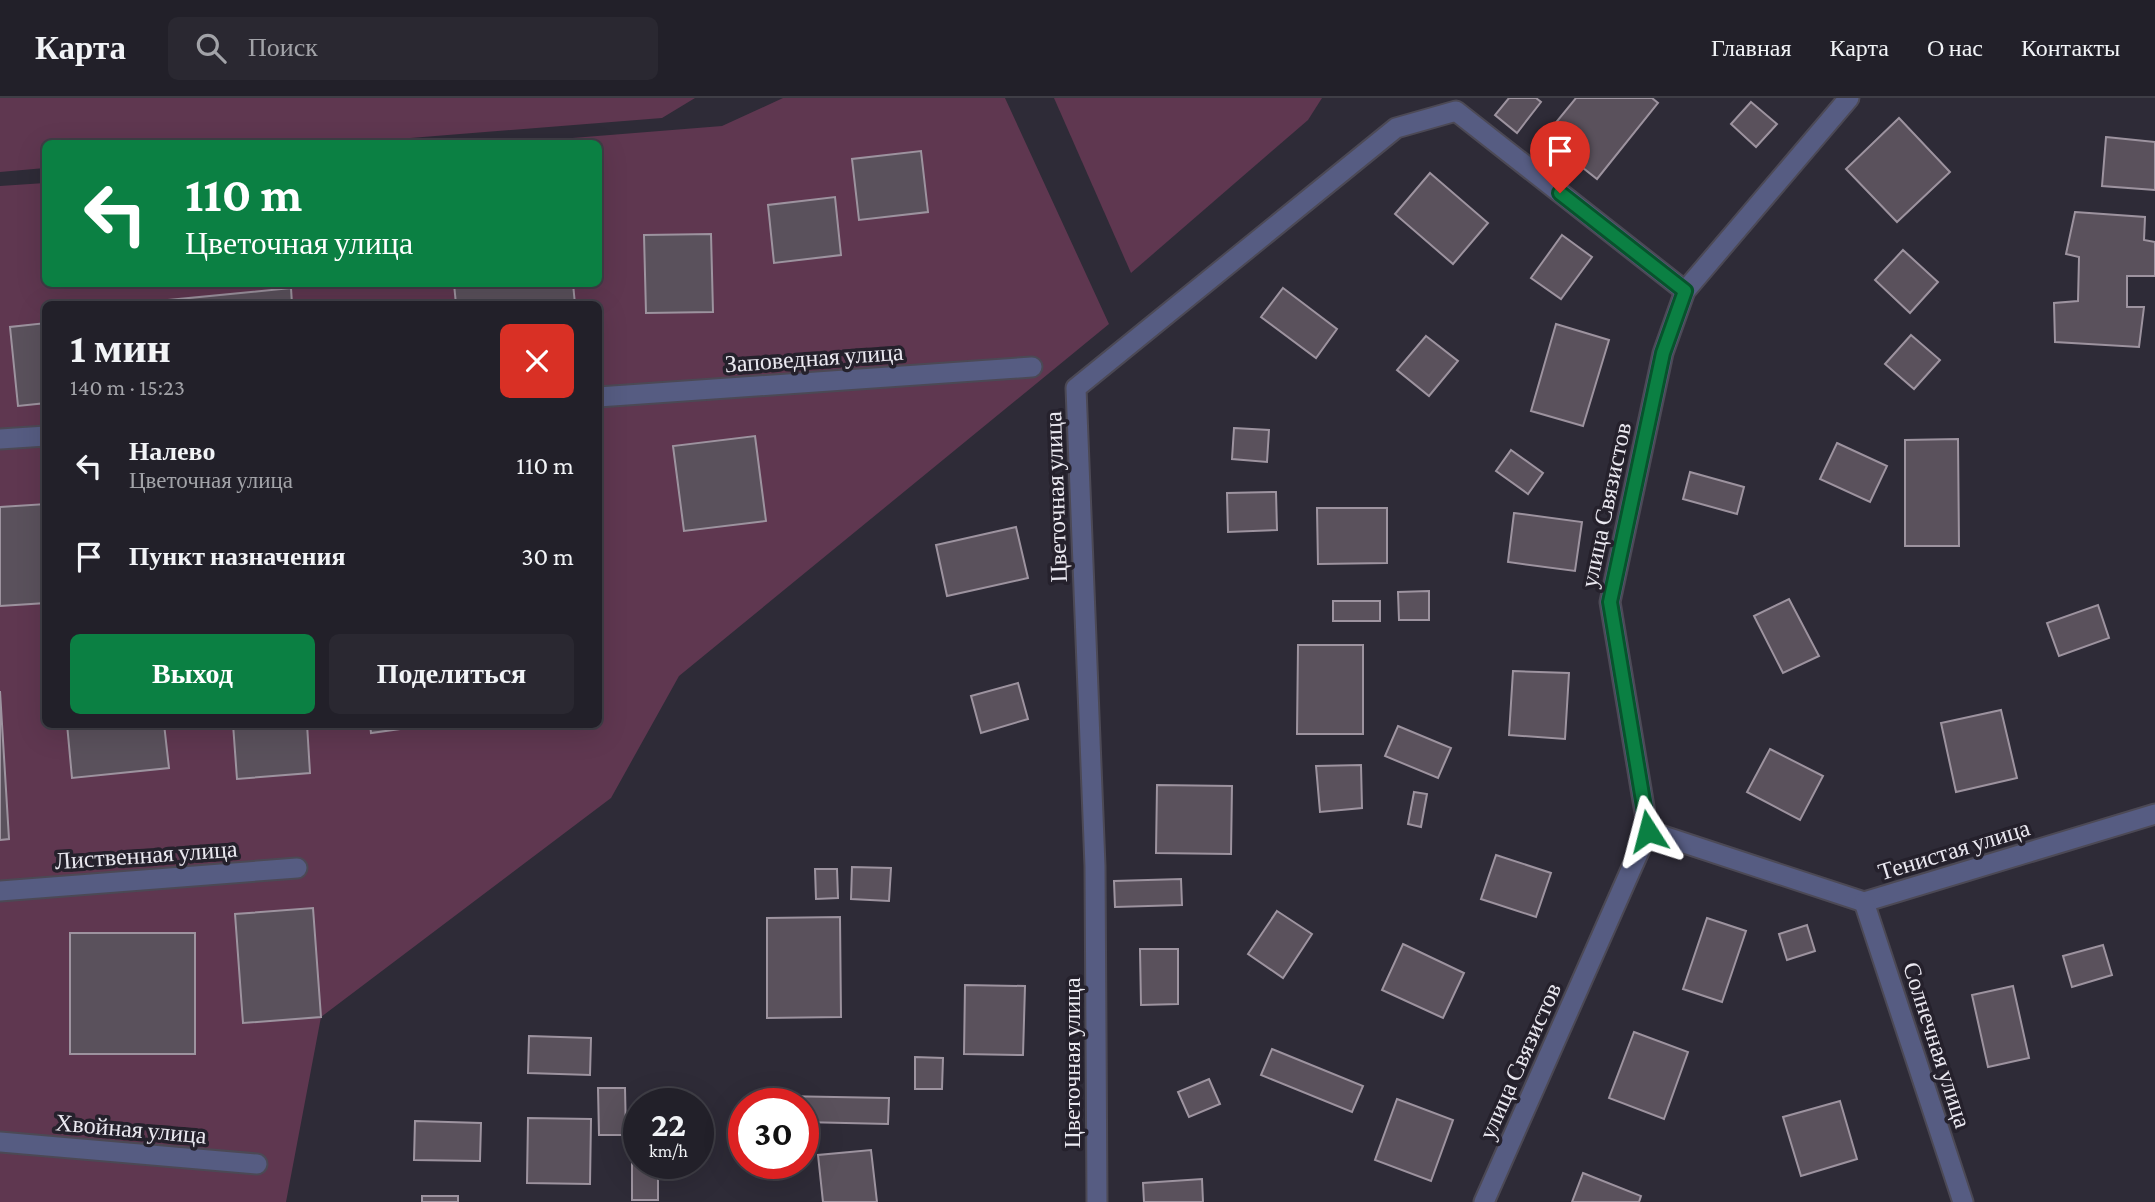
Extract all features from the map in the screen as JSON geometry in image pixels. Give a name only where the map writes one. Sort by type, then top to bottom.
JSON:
[{"type":"street","name":"улица Связистов","points":[[1484,1202],[1648,831],[1610,602],[1663,353],[1685,291],[1849,98]]},
{"type":"street","name":"Цветочная улица","points":[[1097,1202],[1096,866],[1076,388],[1396,128],[1456,111],[1685,291]]},
{"type":"street","name":"Заповедная улица","points":[[602,397],[1032,367]]},
{"type":"street","points":[[0,439],[42,436]]},
{"type":"street","name":"Тенистая улица","points":[[1648,831],[1864,902],[2155,814]]},
{"type":"street","name":"Лиственная улица","points":[[0,891],[297,868]]},
{"type":"street","name":"Солнечная улица","points":[[1864,902],[1963,1202]]},
{"type":"street","name":"Хвойная улица","points":[[0,1142],[257,1164]]},
{"type":"shaded area","points":[[0,98],[695,98],[662,118],[386,140],[42,140],[42,168],[0,172]]},
{"type":"shaded area","points":[[783,98],[1005,98],[1109,324],[679,676],[611,798],[321,1017],[286,1202],[0,1202],[0,186],[42,183],[42,287],[602,287],[602,140],[547,140],[722,126]]},
{"type":"shaded area","points":[[1054,98],[1322,98],[1308,120],[1131,273]]},
{"type":"building","points":[[1509,98],[1536,98],[1541,102],[1517,133],[1495,115]]},
{"type":"building","points":[[1576,98],[1652,98],[1658,103],[1597,179],[1544,137]]},
{"type":"building","points":[[1751,102],[1777,124],[1756,147],[1731,124]]},
{"type":"building","points":[[1899,118],[1950,172],[1897,222],[1846,169]]},
{"type":"building","points":[[2106,137],[2155,142],[2155,190],[2102,186]]},
{"type":"building","points":[[921,151],[928,212],[859,220],[852,159]]},
{"type":"building","points":[[1430,173],[1488,223],[1453,264],[1395,214]]},
{"type":"building","points":[[835,197],[841,255],[774,263],[768,205]]},
{"type":"building","points":[[2075,212],[2145,217],[2144,240],[2155,242],[2155,276],[2127,276],[2127,307],[2144,307],[2139,347],[2055,342],[2054,303],[2078,301],[2079,257],[2066,254]]},
{"type":"building","points":[[711,234],[713,312],[646,313],[644,235]]},
{"type":"building","points":[[1562,235],[1592,257],[1561,299],[1531,278]]},
{"type":"building","points":[[1903,250],[1938,282],[1910,313],[1875,280]]},
{"type":"building","points":[[454,287],[573,287],[575,301],[456,301]]},
{"type":"building","points":[[291,288],[292,301],[169,301]]},
{"type":"building","points":[[1283,288],[1337,329],[1316,358],[1261,317]]},
{"type":"building","points":[[42,323],[42,403],[18,406],[10,327]]},
{"type":"building","points":[[1556,324],[1609,340],[1583,426],[1531,411]]},
{"type":"building","points":[[1911,335],[1940,360],[1914,389],[1885,364]]},
{"type":"building","points":[[1426,336],[1458,361],[1429,396],[1397,370]]},
{"type":"building","points":[[1234,428],[1269,430],[1267,462],[1232,459]]},
{"type":"building","points":[[755,436],[766,521],[684,531],[673,446]]},
{"type":"building","points":[[1958,439],[1959,546],[1905,546],[1905,440]]},
{"type":"building","points":[[1837,443],[1887,466],[1870,502],[1820,479]]},
{"type":"building","points":[[1511,450],[1543,473],[1528,494],[1496,471]]},
{"type":"building","points":[[1690,472],[1744,487],[1737,514],[1683,499]]},
{"type":"building","points":[[1276,492],[1277,530],[1228,532],[1227,493]]},
{"type":"building","points":[[42,504],[42,603],[0,606],[0,507]]},
{"type":"building","points":[[1317,508],[1387,508],[1387,563],[1318,564]]},
{"type":"building","points":[[1514,513],[1582,522],[1575,571],[1508,562]]},
{"type":"building","points":[[1016,527],[1028,578],[947,596],[936,545]]},
{"type":"building","points":[[1429,591],[1429,620],[1399,620],[1398,592]]},
{"type":"building","points":[[1789,599],[1819,656],[1783,673],[1754,616]]},
{"type":"building","points":[[1333,601],[1380,601],[1380,621],[1333,621]]},
{"type":"building","points":[[2098,605],[2109,638],[2059,656],[2047,623]]},
{"type":"building","points":[[1298,645],[1363,645],[1363,734],[1297,734]]},
{"type":"building","points":[[1513,671],[1569,673],[1565,739],[1509,735]]},
{"type":"building","points":[[1018,683],[1028,719],[981,733],[971,696]]},
{"type":"building","points":[[0,691],[9,839],[0,840]]},
{"type":"building","points":[[2001,710],[2017,778],[1956,792],[1941,723]]},
{"type":"building","points":[[1398,726],[1451,748],[1438,778],[1385,756]]},
{"type":"building","points":[[67,728],[164,728],[169,768],[72,778]]},
{"type":"building","points":[[233,728],[307,728],[310,773],[237,779]]},
{"type":"building","points":[[370,728],[407,728],[371,733]]},
{"type":"building","points":[[1770,749],[1823,776],[1800,820],[1747,792]]},
{"type":"building","points":[[1361,765],[1362,808],[1320,812],[1316,766]]},
{"type":"building","points":[[1157,785],[1232,786],[1231,854],[1156,853]]},
{"type":"building","points":[[1414,792],[1427,794],[1421,827],[1408,824]]},
{"type":"building","points":[[1496,855],[1551,873],[1536,917],[1481,899]]},
{"type":"building","points":[[852,867],[891,868],[889,901],[851,899]]},
{"type":"building","points":[[815,869],[837,869],[838,898],[816,899]]},
{"type":"building","points":[[1181,879],[1182,905],[1115,907],[1114,881]]},
{"type":"building","points":[[313,908],[321,1017],[243,1023],[235,914]]},
{"type":"building","points":[[1277,911],[1312,934],[1283,978],[1248,954]]},
{"type":"building","points":[[840,917],[841,1017],[767,1018],[767,918]]},
{"type":"building","points":[[1707,918],[1746,931],[1722,1002],[1683,989]]},
{"type":"building","points":[[1807,925],[1815,951],[1787,960],[1779,934]]},
{"type":"building","points":[[70,933],[195,933],[195,1054],[70,1054]]},
{"type":"building","points":[[1403,944],[1464,973],[1443,1018],[1382,990]]},
{"type":"building","points":[[2103,945],[2112,975],[2072,987],[2063,956]]},
{"type":"building","points":[[1140,949],[1178,949],[1178,1004],[1141,1005]]},
{"type":"building","points":[[965,985],[1025,986],[1023,1055],[964,1054]]},
{"type":"building","points":[[2013,986],[2029,1058],[1988,1067],[1972,995]]},
{"type":"building","points":[[1634,1032],[1688,1052],[1664,1119],[1609,1098]]},
{"type":"building","points":[[529,1036],[591,1038],[590,1075],[528,1073]]},
{"type":"building","points":[[1272,1049],[1363,1086],[1352,1112],[1261,1075]]},
{"type":"building","points":[[915,1057],[943,1058],[942,1089],[915,1089]]},
{"type":"building","points":[[1209,1079],[1220,1104],[1189,1117],[1178,1092]]},
{"type":"building","points":[[598,1088],[623,1088],[623,1135],[599,1135]]},
{"type":"building","points":[[819,1097],[889,1098],[888,1124],[819,1122]]},
{"type":"building","points":[[1397,1099],[1453,1120],[1431,1181],[1375,1160]]},
{"type":"building","points":[[1840,1101],[1857,1159],[1801,1176],[1783,1117]]},
{"type":"building","points":[[528,1118],[591,1119],[590,1184],[527,1183]]},
{"type":"building","points":[[415,1121],[481,1123],[480,1161],[414,1160]]},
{"type":"building","points":[[871,1150],[877,1202],[823,1202],[819,1155]]},
{"type":"building","points":[[1583,1173],[1641,1196],[1639,1202],[1572,1202]]},
{"type":"building","points":[[632,1179],[658,1179],[658,1200],[632,1200]]},
{"type":"building","points":[[1202,1179],[1203,1202],[1144,1202],[1143,1183]]},
{"type":"building","points":[[422,1196],[458,1196],[458,1202],[422,1202]]},
{"type":"route","points":[[1560,193],[1685,291],[1663,353],[1610,602],[1648,831]]}]
